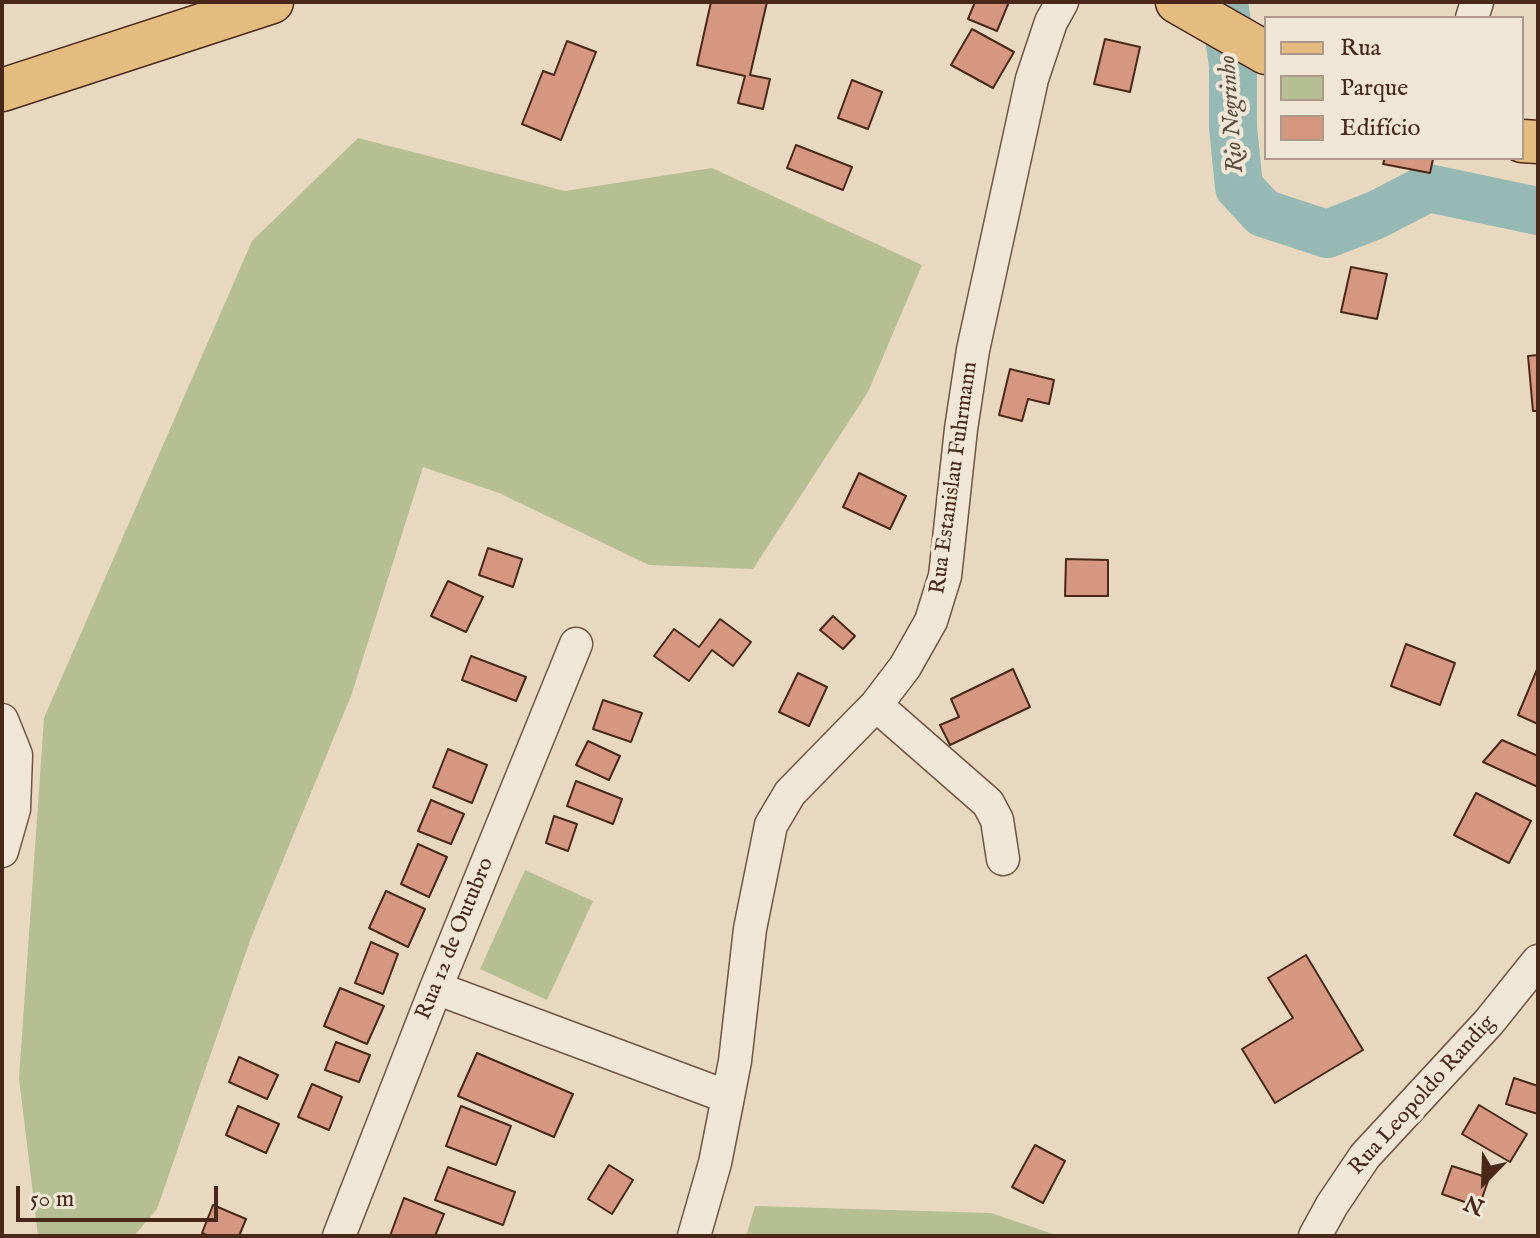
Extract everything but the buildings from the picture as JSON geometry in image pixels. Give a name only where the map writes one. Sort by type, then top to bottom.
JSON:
[{"type":"main road","points":[[2,90],[272,2]]},
{"type":"main road","points":[[1177,2],[1258,48]]},
{"type":"street","name":"Rua Estanislau Fuhrmann","points":[[694,1236],[715,1163],[735,1061],[750,929],[771,825],[790,793],[876,705],[905,667],[931,621],[945,576],[973,350],[1032,79],[1051,22],[1062,2]]},
{"type":"street","name":"Rua 12 de Outubro","points":[[339,1236],[576,644]]},
{"type":"street","points":[[876,705],[988,803],[997,820],[1003,859]]},
{"type":"street","points":[[2,720],[16,755],[14,809],[2,851]]},
{"type":"street","name":"Rua Leopoldo Randig","points":[[1315,1236],[1365,1156],[1489,1022],[1538,961]]},
{"type":"street","points":[[436,988],[728,1097]]},
{"type":"green space","points":[[358,138],[565,191],[712,168],[922,265],[868,392],[753,569],[649,565],[499,493],[423,467],[351,696],[252,935],[157,1209],[134,1236],[38,1236],[19,1078],[44,718],[252,241]]},
{"type":"green space","points":[[525,870],[593,901],[547,1000],[480,969]]},
{"type":"green space","points":[[755,1206],[991,1213],[1059,1236],[746,1236]]},
{"type":"waterway","name":"Rio Negrinho","points":[[1224,2],[1233,65],[1233,127],[1239,187],[1263,213],[1327,234],[1376,215],[1428,188],[1538,211]]}]
